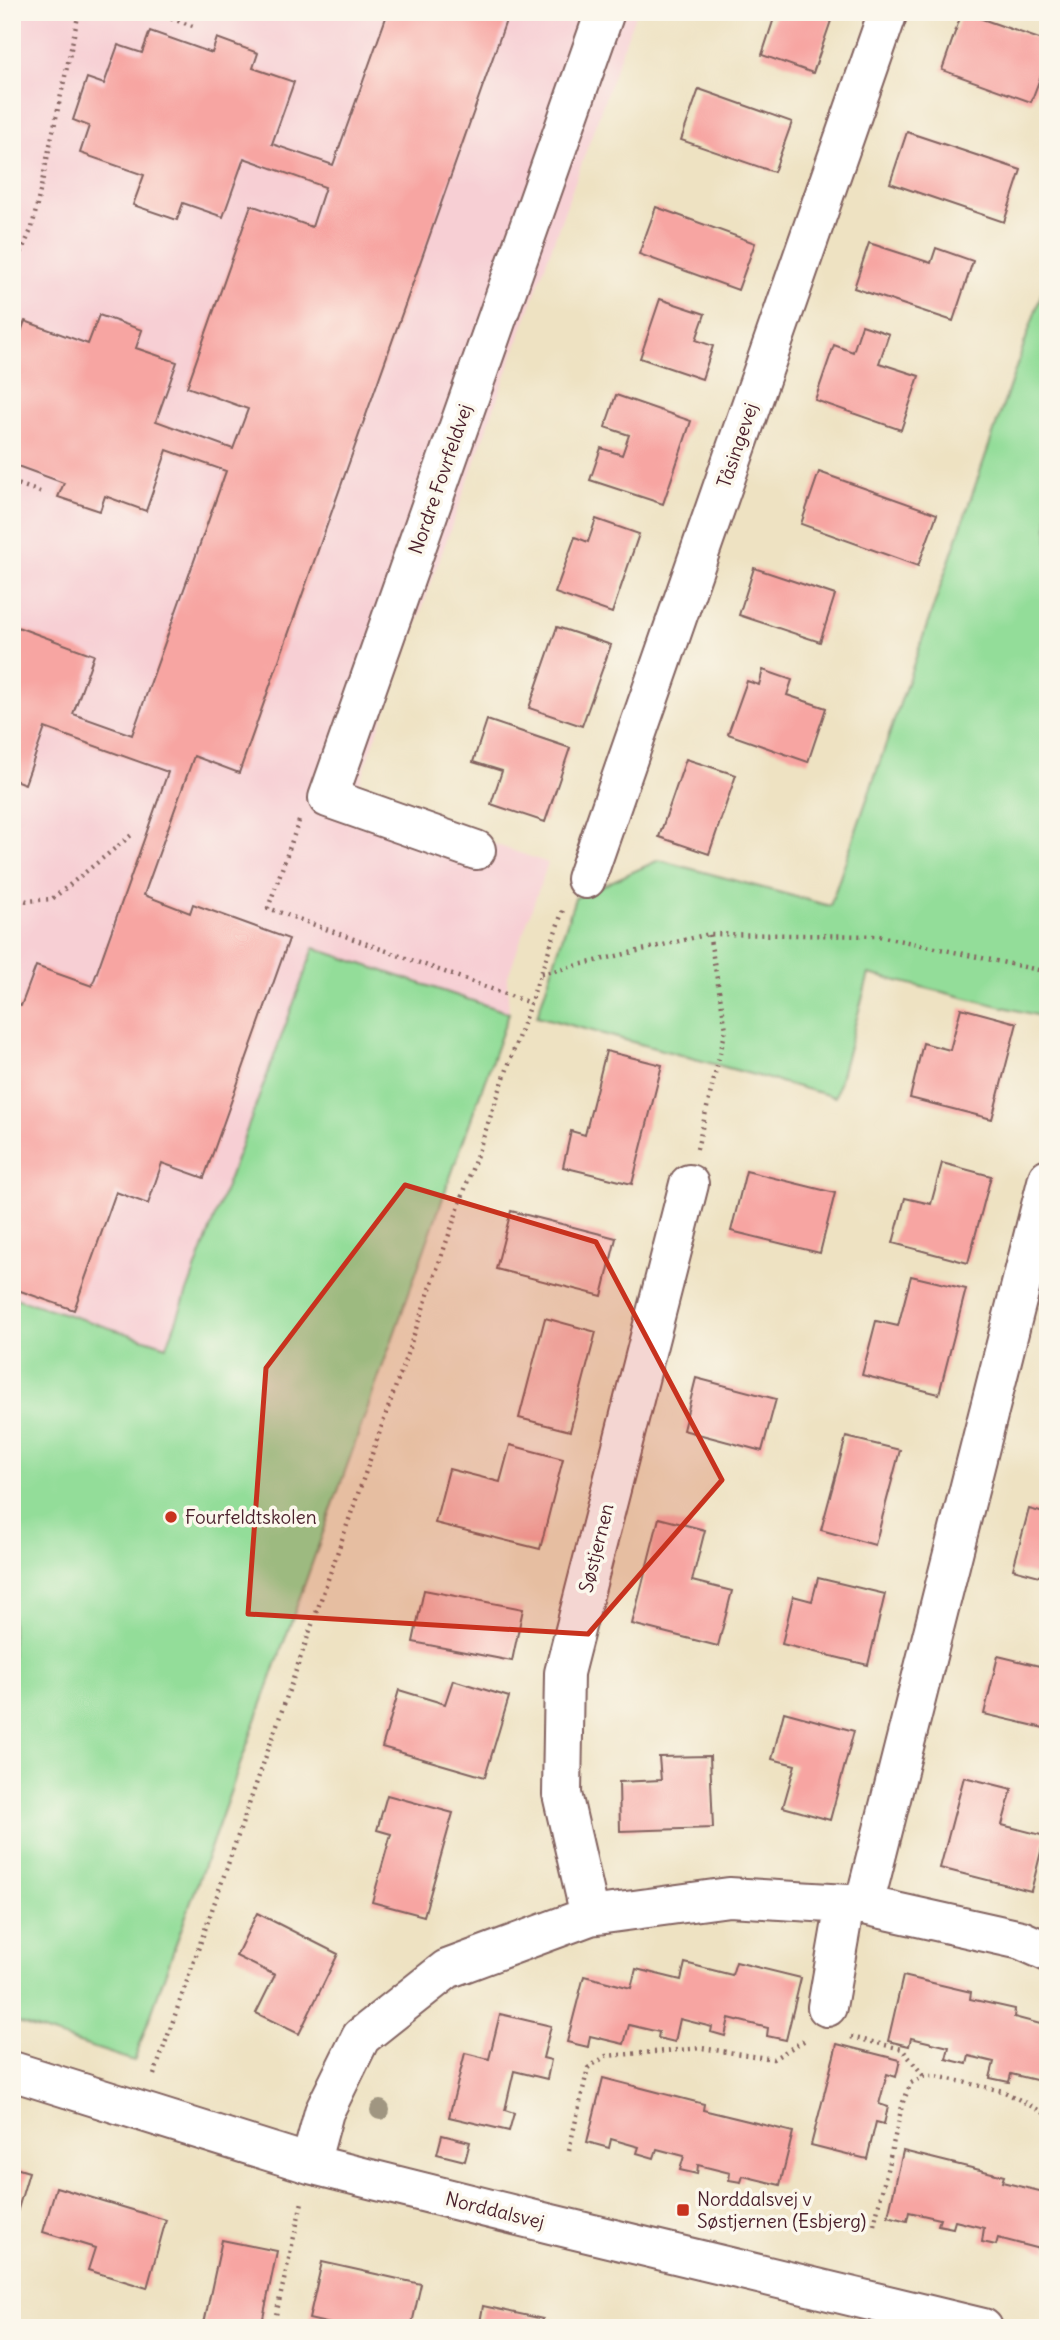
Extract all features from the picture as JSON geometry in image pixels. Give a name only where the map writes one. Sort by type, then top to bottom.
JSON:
[{"type":"street","name":"Nordre Fovrfeldvej","points":[[328,798],[605,12]]},
{"type":"street","name":"Tåsingevej","points":[[586,879],[888,12]]},
{"type":"street","points":[[328,798],[476,850]]},
{"type":"street","points":[[829,2026],[855,1904],[1048,1178]]},
{"type":"street","name":"Søstjernen","points":[[590,1916],[562,1794],[564,1673],[689,1184]]},
{"type":"street","points":[[310,2164],[324,2112],[361,2037],[447,1969],[590,1916],[729,1897],[855,1904],[1021,1940],[1048,1952]]},
{"type":"street","name":"Norddalsvej","points":[[12,2071],[310,2164],[861,2314],[983,2328]]},
{"type":"path","points":[[12,272],[32,228],[79,12]]},
{"type":"path","points":[[151,12],[196,27]]},
{"type":"path","points":[[12,482],[40,492]]},
{"type":"path","points":[[328,798],[306,802],[268,908],[530,1003]]},
{"type":"path","points":[[12,896],[27,901],[52,899],[134,833]]},
{"type":"path","points":[[141,2112],[571,886],[586,879]]},
{"type":"path","points":[[541,974],[709,934],[879,936],[1048,972]]},
{"type":"path","points":[[689,1184],[726,1030],[709,934]]},
{"type":"path","points":[[569,2150],[588,2068],[606,2056],[702,2049],[773,2059],[829,2026],[902,2049],[924,2076]]},
{"type":"path","points":[[874,2225],[903,2102],[911,2083],[924,2076],[936,2076],[1003,2091],[1048,2115]]},
{"type":"path","points":[[273,2328],[310,2164]]},
{"type":"highlighted area","points":[[405,1185],[596,1242],[722,1480],[588,1634],[248,1614],[266,1368]]},
{"type":"shaded area","name":"Fourfeldtskolen","points":[[12,12],[636,12],[355,795],[548,863],[507,979],[509,1013],[134,2061],[12,2021]]},
{"type":"green space","points":[[1048,275],[1048,1018],[869,974],[835,1097],[537,1016],[575,898],[659,860],[830,906]]},
{"type":"green space","points":[[314,948],[509,1013],[134,2061],[12,2021],[12,1297],[167,1346]]},
{"type":"building","points":[[388,12],[509,12],[239,773],[194,756],[144,895],[190,913],[193,904],[289,939],[204,1178],[162,1163],[148,1204],[116,1192],[74,1310],[12,1288],[12,1161],[19,1144],[12,1141],[12,1002],[21,1006],[36,966],[92,986],[168,772],[45,728],[25,784],[12,779],[12,625],[94,655],[73,714],[132,735],[226,471],[167,450],[146,511],[105,496],[100,511],[58,497],[64,483],[12,464],[12,347],[15,348],[25,321],[88,344],[99,315],[142,330],[136,348],[177,362],[156,421],[233,449],[248,409],[187,387],[251,205],[312,227],[325,187],[244,158],[223,217],[183,203],[177,220],[133,205],[144,175],[80,153],[89,126],[73,120],[87,78],[104,84],[118,45],[142,53],[150,31],[212,53],[217,38],[258,53],[253,68],[294,82],[272,144],[333,165]]},
{"type":"building","points":[[776,12],[834,12],[813,73],[762,55]]},
{"type":"building","points":[[962,12],[1048,42],[1048,57],[1031,102],[942,70]]},
{"type":"building","points":[[699,89],[792,122],[774,172],[681,140]]},
{"type":"building","points":[[907,132],[1021,170],[1004,222],[890,183]]},
{"type":"building","points":[[656,207],[755,243],[738,290],[639,254]]},
{"type":"building","points":[[869,243],[931,263],[936,248],[973,261],[953,321],[854,288]]},
{"type":"building","points":[[660,299],[705,314],[696,340],[713,346],[702,379],[640,358]]},
{"type":"building","points":[[862,325],[889,334],[879,363],[919,376],[901,430],[815,400],[834,345],[853,352]]},
{"type":"building","points":[[616,395],[691,421],[663,504],[590,480],[601,448],[622,455],[629,435],[605,427]]},
{"type":"building","points":[[819,472],[937,514],[918,566],[801,524]]},
{"type":"building","points":[[596,519],[639,534],[612,613],[555,593],[575,537],[588,542]]},
{"type":"building","points":[[754,568],[835,595],[820,642],[739,615]]},
{"type":"building","points":[[557,627],[611,645],[582,726],[529,708]]},
{"type":"building","points":[[763,670],[792,680],[787,695],[826,708],[808,762],[728,734],[747,681],[759,685]]},
{"type":"building","points":[[487,720],[570,748],[545,822],[491,804],[502,771],[473,762]]},
{"type":"building","points":[[686,759],[736,775],[709,854],[659,837]]},
{"type":"building","points":[[961,1008],[1017,1023],[992,1119],[910,1098],[923,1043],[950,1050]]},
{"type":"building","points":[[606,1051],[662,1065],[632,1184],[563,1167],[571,1131],[585,1135]]},
{"type":"building","points":[[942,1163],[991,1176],[968,1263],[893,1243],[905,1198],[931,1204]]},
{"type":"building","points":[[746,1171],[835,1193],[820,1253],[731,1231]]},
{"type":"building","points":[[511,1211],[616,1238],[602,1296],[496,1269]]},
{"type":"building","points":[[911,1276],[966,1289],[939,1394],[862,1375],[876,1321],[898,1326]]},
{"type":"building","points":[[545,1318],[596,1332],[570,1431],[519,1418]]},
{"type":"building","points":[[696,1378],[776,1399],[762,1451],[683,1430]]},
{"type":"building","points":[[846,1437],[900,1450],[875,1545],[821,1530]]},
{"type":"building","points":[[510,1445],[563,1459],[540,1549],[435,1523],[449,1469],[500,1482]]},
{"type":"building","points":[[1029,1509],[1048,1514],[1047,1578],[1013,1569]]},
{"type":"building","points":[[659,1518],[705,1530],[692,1581],[732,1591],[718,1646],[632,1624]]},
{"type":"building","points":[[818,1578],[885,1594],[868,1665],[782,1644],[793,1596],[812,1601]]},
{"type":"building","points":[[424,1590],[523,1609],[512,1661],[413,1642]]},
{"type":"building","points":[[998,1656],[1048,1668],[1048,1729],[984,1714]]},
{"type":"building","points":[[453,1680],[509,1697],[485,1777],[382,1747],[399,1690],[445,1704]]},
{"type":"building","points":[[784,1712],[854,1731],[830,1820],[783,1807],[795,1765],[772,1759]]},
{"type":"building","points":[[710,1756],[713,1828],[620,1831],[619,1782],[661,1780],[659,1757]]},
{"type":"building","points":[[964,1777],[1012,1789],[1002,1825],[1045,1836],[1031,1891],[940,1868]]},
{"type":"building","points":[[387,1795],[453,1813],[424,1916],[372,1902],[391,1834],[377,1830]]},
{"type":"building","points":[[257,1913],[338,1954],[299,2034],[256,2013],[275,1975],[236,1956]]},
{"type":"building","points":[[736,1962],[801,1978],[786,2040],[767,2036],[768,2028],[729,2018],[725,2036],[711,2032],[712,2027],[680,2019],[675,2042],[658,2038],[659,2032],[629,2025],[624,2044],[590,2036],[588,2047],[567,2042],[584,1976],[631,1988],[636,1969],[681,1980],[685,1963],[732,1975]]},
{"type":"building","points":[[903,1976],[971,1992],[970,1999],[1015,2009],[1014,2017],[1048,2026],[1048,2083],[1011,2074],[1009,2082],[990,2078],[994,2062],[969,2056],[967,2064],[946,2059],[949,2047],[911,2038],[909,2046],[888,2041]]},
{"type":"building","points":[[500,2014],[551,2026],[543,2058],[551,2060],[547,2079],[514,2071],[505,2110],[514,2113],[509,2131],[449,2117],[465,2053],[489,2059]]},
{"type":"building","points":[[837,2044],[900,2060],[896,2077],[887,2074],[879,2104],[888,2107],[884,2124],[876,2122],[867,2159],[811,2145]]},
{"type":"building","points":[[603,2078],[704,2104],[703,2110],[793,2132],[780,2185],[743,2176],[741,2182],[729,2180],[730,2173],[698,2165],[697,2174],[680,2170],[684,2156],[657,2149],[654,2158],[637,2153],[639,2147],[611,2139],[609,2148],[587,2142]]},
{"type":"building","points":[[442,2135],[470,2142],[465,2161],[437,2154]]},
{"type":"building","points":[[903,2151],[1004,2176],[1002,2182],[1048,2193],[1048,2251],[998,2238],[996,2245],[982,2242],[984,2228],[955,2221],[953,2228],[938,2225],[940,2219],[909,2212],[907,2221],[888,2216]]},
{"type":"building","points":[[12,2167],[29,2172],[13,2226],[12,2226]]},
{"type":"building","points":[[56,2187],[166,2220],[147,2288],[88,2270],[95,2248],[43,2232]]},
{"type":"building","points":[[222,2240],[277,2251],[261,2328],[203,2328]]},
{"type":"building","points":[[322,2262],[421,2284],[411,2328],[348,2328],[309,2319]]},
{"type":"building","points":[[483,2306],[543,2319],[541,2328],[479,2328]]},
{"type":"place","name":"Fourfeldtskolen","points":[[171,1517]]},
{"type":"place","name":"Norddalsvej v Søstjernen (Esbjerg)","points":[[683,2210]]}]
